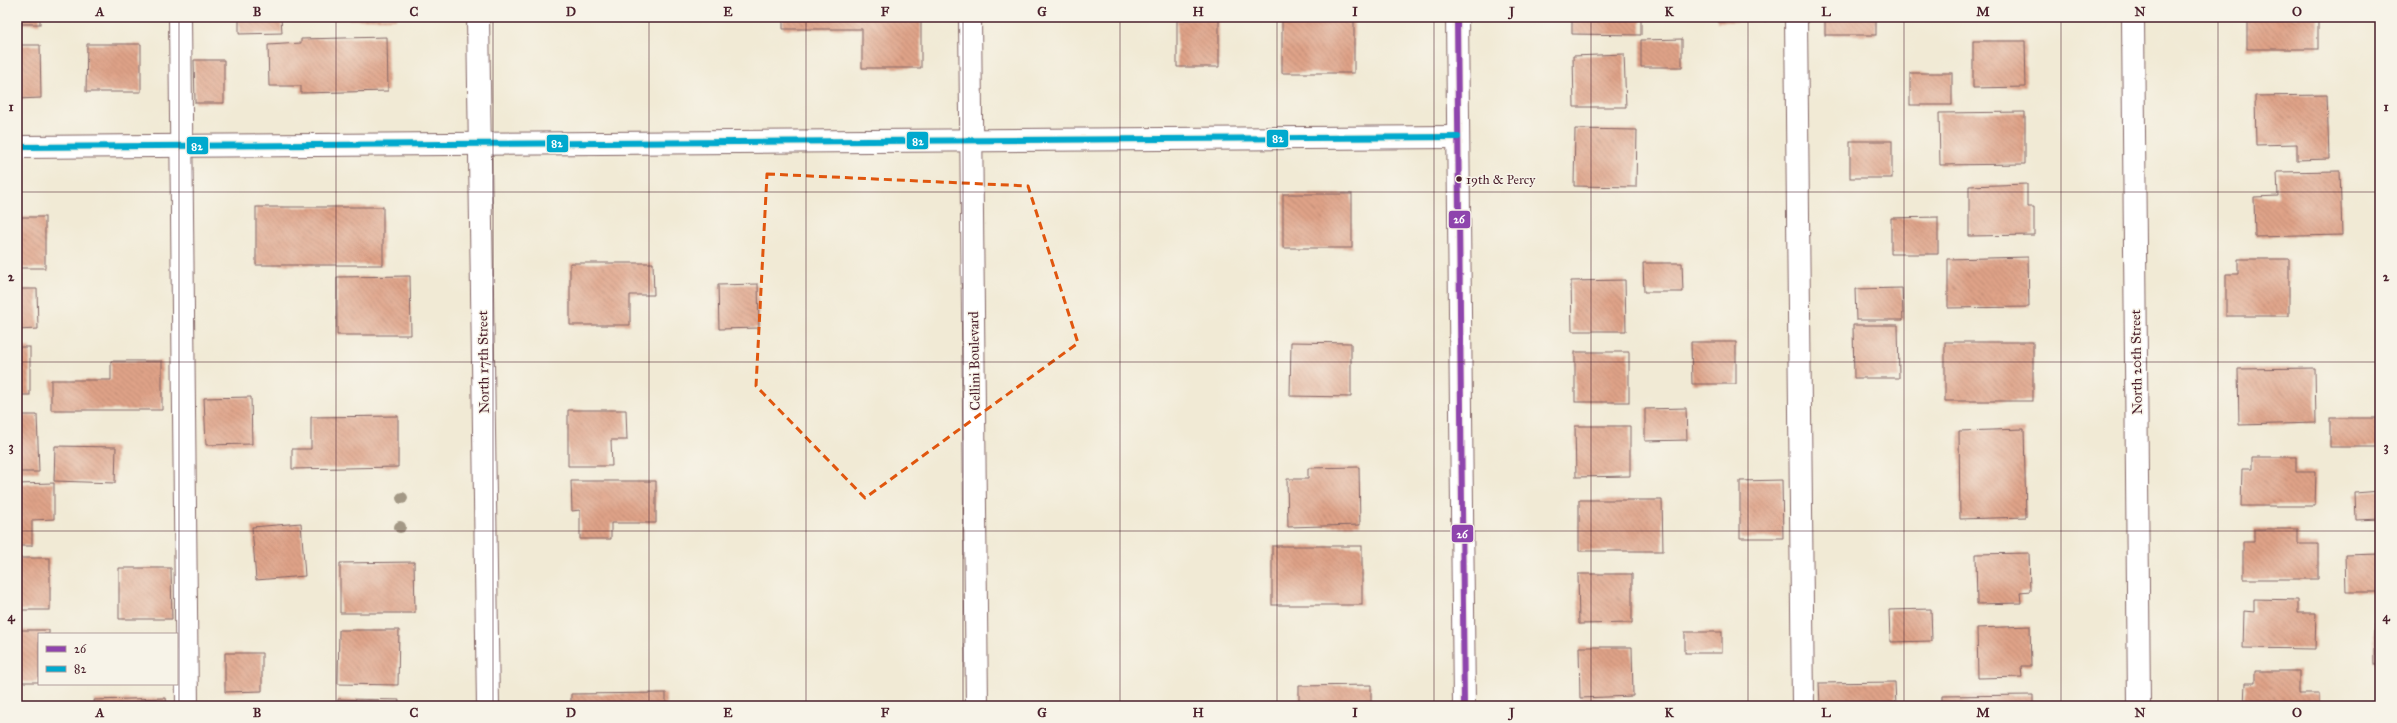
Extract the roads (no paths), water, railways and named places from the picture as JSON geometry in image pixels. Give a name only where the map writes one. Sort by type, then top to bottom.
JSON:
[{"type":"street","points":[[180,17],[187,706]]},
{"type":"street","name":"North 17th Street","points":[[478,17],[488,706]]},
{"type":"street","name":"Cellini Boulevard","points":[[970,17],[977,706]]},
{"type":"street","points":[[1457,17],[1464,706]]},
{"type":"street","points":[[1796,17],[1803,706]]},
{"type":"street","name":"North 20th Street","points":[[2133,17],[2139,706]]},
{"type":"street","points":[[17,147],[182,144],[480,144],[1458,137]]},
{"type":"place","name":"19th & Percy","points":[[1459,179]]}]
